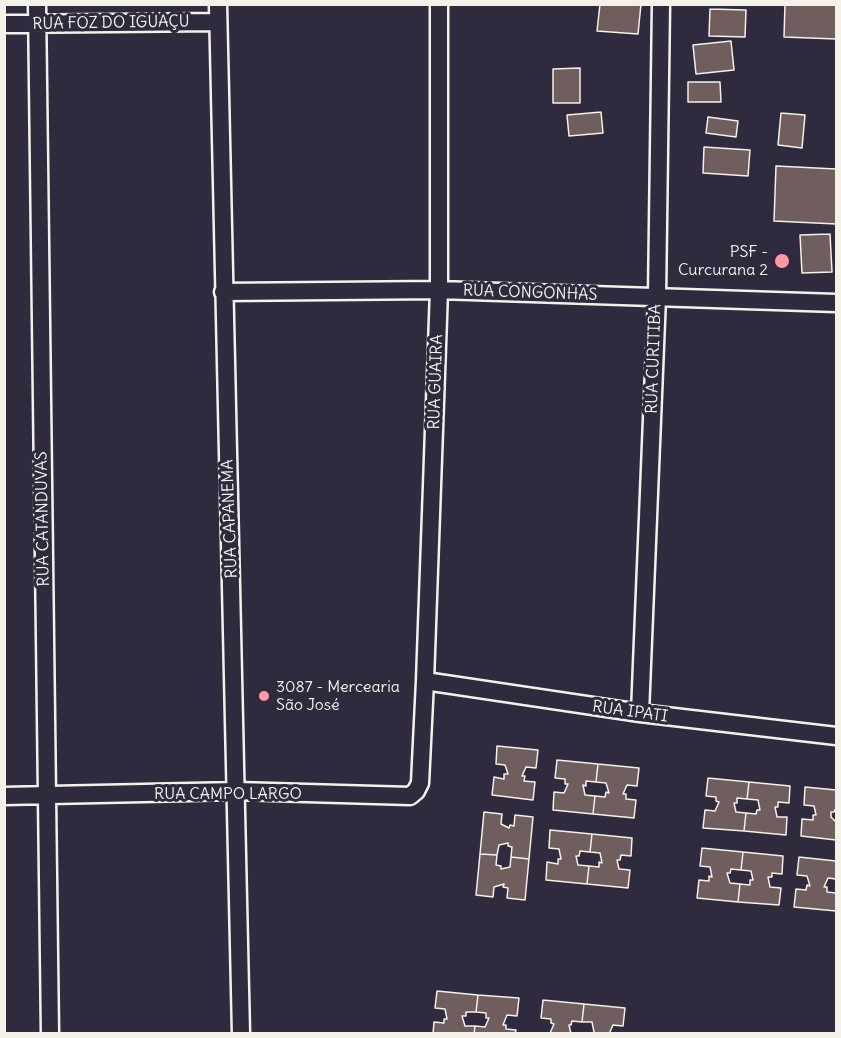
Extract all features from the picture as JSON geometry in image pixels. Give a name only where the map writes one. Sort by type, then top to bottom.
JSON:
[{"type":"street","name":"RUA CATANDUVAS","points":[[37,4],[50,1034]]},
{"type":"street","name":"RUA CAPANEMA","points":[[218,4],[241,1034]]},
{"type":"street","name":"RUA GUAIRA","points":[[421,758],[440,290],[439,4]]},
{"type":"street","name":"RUA CURITIBA","points":[[640,713],[657,297],[661,4]]},
{"type":"street","name":"RUA FOZ DO IGUAÇU","points":[[4,24],[218,22]]},
{"type":"street","name":"RUA CONGONHAS","points":[[224,292],[440,290],[837,303]]},
{"type":"street","name":"RUA IPATI","points":[[425,681],[640,713],[837,736]]},
{"type":"street","name":"RUA CAMPO LARGO","points":[[4,796],[237,791],[410,796],[420,783],[421,758]]},
{"type":"building","points":[[600,4],[641,4],[638,34],[597,31]]},
{"type":"building","points":[[785,4],[836,4],[836,39],[784,37]]},
{"type":"building","points":[[710,9],[746,10],[745,37],[709,36]]},
{"type":"building","points":[[731,41],[734,70],[696,74],[693,45]]},
{"type":"building","points":[[580,68],[580,103],[553,103],[553,69]]},
{"type":"building","points":[[688,82],[720,82],[721,102],[688,102]]},
{"type":"building","points":[[601,112],[603,133],[569,136],[567,115]]},
{"type":"building","points":[[781,113],[805,115],[802,148],[778,145]]},
{"type":"building","points":[[708,117],[738,121],[736,137],[706,133]]},
{"type":"building","points":[[704,147],[750,150],[748,176],[703,173]]},
{"type":"building","points":[[776,166],[836,169],[836,224],[774,221]]},
{"type":"building","points":[[830,234],[832,272],[802,273],[800,235]]},
{"type":"building","points":[[497,746],[538,750],[536,768],[526,767],[522,776],[525,776],[524,781],[535,782],[533,800],[492,795],[494,777],[504,779],[504,774],[508,774],[505,765],[496,764]]},
{"type":"building","points":[[557,760],[598,764],[596,782],[586,781],[586,786],[583,785],[585,795],[595,796],[593,814],[553,810],[554,792],[564,793],[568,784],[565,784],[565,779],[555,778]]},
{"type":"building","points":[[598,764],[639,768],[637,786],[627,785],[623,794],[626,794],[626,799],[636,800],[634,818],[593,814],[595,796],[605,797],[606,792],[609,793],[606,783],[596,782]]},
{"type":"building","points":[[708,778],[749,782],[747,799],[737,798],[737,803],[734,803],[736,812],[746,813],[744,831],[703,828],[705,810],[715,811],[719,802],[716,801],[716,797],[706,796]]},
{"type":"building","points":[[749,782],[790,786],[789,803],[778,802],[778,807],[775,807],[777,817],[787,817],[786,835],[744,831],[746,813],[756,814],[757,810],[760,810],[758,800],[747,799]]},
{"type":"building","points":[[805,787],[836,790],[836,808],[834,812],[831,812],[831,817],[836,822],[836,840],[801,836],[802,819],[813,820],[813,815],[816,815],[814,806],[804,805]]},
{"type":"building","points":[[484,812],[502,814],[501,824],[509,828],[510,825],[514,826],[515,815],[533,817],[529,859],[511,857],[512,847],[508,846],[508,843],[499,845],[497,855],[480,854]]},
{"type":"building","points":[[550,830],[592,834],[590,852],[580,851],[579,856],[576,856],[578,865],[589,866],[587,884],[546,880],[547,862],[558,864],[558,859],[561,859],[559,849],[549,848]]},
{"type":"building","points":[[592,834],[632,838],[631,856],[621,855],[620,860],[617,860],[619,869],[630,870],[628,888],[587,884],[589,866],[599,867],[599,862],[602,863],[600,853],[590,852]]},
{"type":"building","points":[[702,848],[743,852],[741,870],[731,869],[730,873],[727,873],[730,883],[740,884],[738,902],[697,898],[699,880],[709,881],[709,876],[712,877],[710,867],[700,866]]},
{"type":"building","points":[[743,852],[783,856],[782,874],[772,873],[772,877],[768,877],[770,887],[781,888],[779,905],[738,902],[740,884],[750,885],[750,880],[753,880],[751,871],[741,870]]},
{"type":"building","points":[[480,854],[497,855],[496,865],[501,866],[501,869],[510,867],[511,857],[529,859],[525,900],[507,898],[508,888],[503,887],[504,884],[494,887],[493,897],[476,895]]},
{"type":"building","points":[[799,857],[836,861],[836,879],[828,878],[824,887],[827,887],[827,892],[836,893],[836,911],[794,907],[796,889],[806,890],[807,885],[810,886],[807,876],[797,875]]},
{"type":"building","points":[[437,991],[478,995],[476,1012],[466,1012],[466,1016],[462,1016],[465,1026],[475,1026],[474,1034],[433,1034],[434,1022],[444,1023],[444,1019],[447,1019],[445,1009],[435,1008]]},
{"type":"building","points":[[478,995],[519,998],[517,1016],[507,1015],[503,1025],[506,1025],[506,1029],[516,1030],[515,1034],[474,1034],[475,1026],[485,1027],[489,1018],[486,1018],[486,1013],[476,1012]]},
{"type":"building","points":[[543,1000],[584,1004],[582,1022],[572,1021],[569,1025],[571,1034],[540,1034],[550,1033],[554,1024],[551,1023],[551,1019],[541,1018]]},
{"type":"building","points":[[584,1004],[625,1008],[623,1026],[613,1025],[609,1034],[591,1034],[594,1032],[592,1022],[582,1022]]},
{"type":"place","name":"PSF - Curcurana 2","points":[[782,261]]},
{"type":"place","name":"3087 - Mercearia São José","points":[[264,696]]}]
